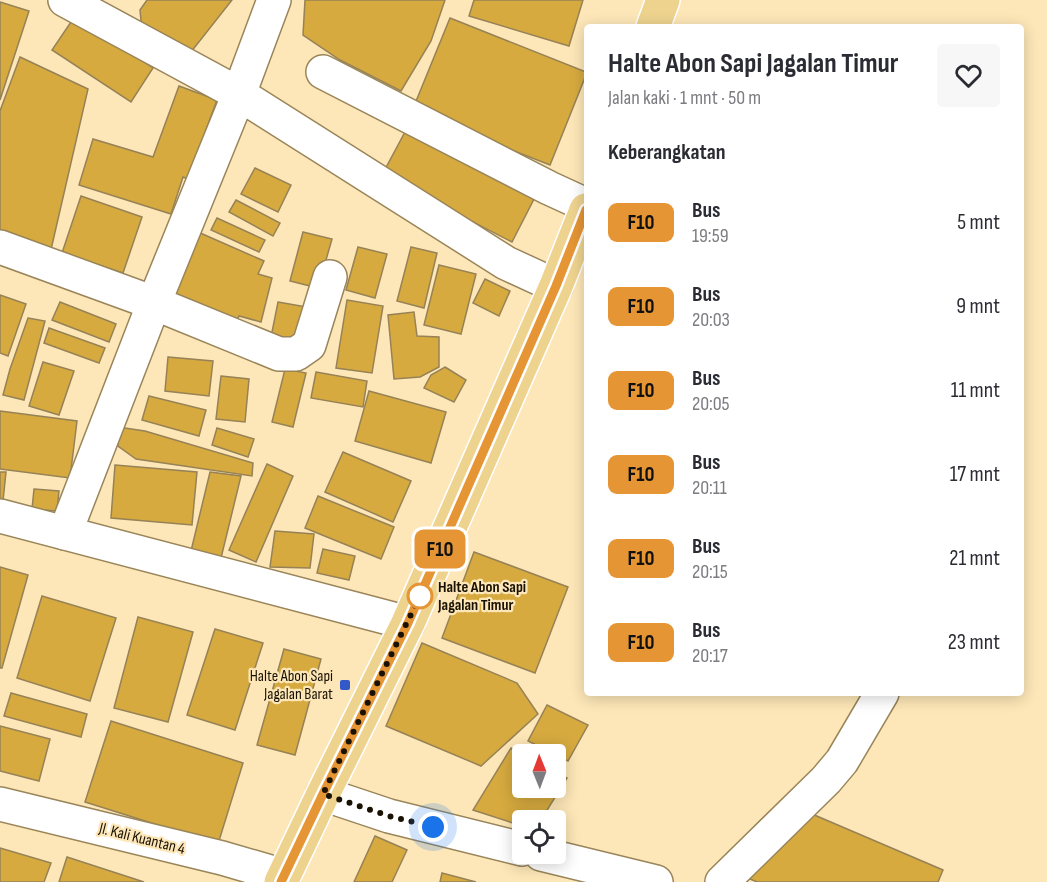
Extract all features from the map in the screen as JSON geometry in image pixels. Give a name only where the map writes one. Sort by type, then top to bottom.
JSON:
[{"type":"main road","points":[[655,24],[663,0]]},
{"type":"main road","points":[[283,879],[408,623],[556,286],[584,215]]},
{"type":"street","points":[[65,0],[239,94],[506,263],[556,286]]},
{"type":"street","points":[[65,533],[274,0]]},
{"type":"street","points":[[323,72],[584,204]]},
{"type":"street","points":[[0,247],[154,303],[279,354],[296,354],[309,345],[330,277]]},
{"type":"street","points":[[0,516],[408,623]]},
{"type":"street","points":[[722,882],[842,762],[880,696]]},
{"type":"street","points":[[323,794],[389,816],[512,847]]},
{"type":"street","name":"Jl. Kali Kuantan 4","points":[[0,804],[222,858],[283,879]]},
{"type":"street","points":[[566,860],[657,882]]},
{"type":"building","points":[[147,0],[232,0],[187,57],[142,31],[140,10]]},
{"type":"building","points":[[305,0],[445,0],[431,41],[401,91],[340,60],[303,35]]},
{"type":"building","points":[[474,0],[583,0],[569,46],[469,16]]},
{"type":"building","points":[[0,2],[29,11],[0,100]]},
{"type":"building","points":[[75,16],[153,68],[131,102],[52,50]]},
{"type":"building","points":[[450,18],[584,71],[584,80],[550,165],[412,111]]},
{"type":"building","points":[[20,57],[88,89],[50,254],[0,236],[0,111]]},
{"type":"building","points":[[179,86],[217,100],[188,179],[183,177],[171,214],[79,185],[93,139],[153,157]]},
{"type":"building","points":[[405,132],[534,199],[512,242],[382,175]]},
{"type":"building","points":[[255,168],[291,185],[278,212],[241,194]]},
{"type":"building","points":[[81,196],[142,217],[123,273],[62,253]]},
{"type":"building","points":[[236,200],[280,223],[273,236],[229,212]]},
{"type":"building","points":[[217,218],[265,240],[259,252],[211,230]]},
{"type":"building","points":[[198,232],[264,261],[258,274],[272,278],[261,322],[239,316],[233,329],[168,299]]},
{"type":"building","points":[[303,232],[332,239],[318,288],[290,281]]},
{"type":"building","points":[[358,247],[387,254],[375,298],[346,290]]},
{"type":"building","points":[[411,247],[437,253],[424,308],[397,301]]},
{"type":"building","points":[[439,265],[476,274],[461,334],[424,325]]},
{"type":"building","points":[[485,279],[510,291],[499,316],[473,303]]},
{"type":"building","points":[[0,295],[26,304],[8,356],[0,353]]},
{"type":"building","points":[[347,300],[383,306],[372,373],[336,368]]},
{"type":"building","points":[[60,302],[116,324],[109,342],[52,320]]},
{"type":"building","points":[[278,302],[307,307],[305,337],[271,337]]},
{"type":"building","points":[[414,312],[417,336],[439,337],[439,367],[420,377],[394,379],[388,315]]},
{"type":"building","points":[[28,318],[45,321],[24,400],[3,395]]},
{"type":"building","points":[[49,328],[105,348],[99,363],[44,343]]},
{"type":"building","points":[[168,357],[213,361],[209,396],[165,391]]},
{"type":"building","points":[[43,362],[74,371],[59,415],[29,406]]},
{"type":"building","points":[[445,367],[466,380],[454,402],[424,388],[431,375]]},
{"type":"building","points":[[285,369],[306,373],[293,427],[272,422]]},
{"type":"building","points":[[316,372],[367,381],[363,407],[311,398]]},
{"type":"building","points":[[221,376],[249,379],[245,422],[216,419]]},
{"type":"building","points":[[369,391],[446,412],[431,463],[355,441]]},
{"type":"building","points":[[149,396],[206,410],[199,436],[142,420]]},
{"type":"building","points":[[0,411],[77,421],[70,478],[0,469]]},
{"type":"building","points":[[118,427],[145,431],[253,463],[252,476],[136,459],[118,446]]},
{"type":"building","points":[[217,428],[254,439],[248,457],[212,445]]},
{"type":"building","points":[[343,452],[411,481],[393,522],[325,492]]},
{"type":"building","points":[[267,464],[293,476],[256,562],[229,550]]},
{"type":"building","points":[[115,465],[197,472],[192,525],[111,518]]},
{"type":"building","points":[[0,472],[6,472],[3,501],[0,501]]},
{"type":"building","points":[[210,472],[241,476],[221,558],[191,551]]},
{"type":"building","points":[[34,489],[59,491],[57,511],[32,509]]},
{"type":"building","points":[[318,496],[394,527],[381,559],[305,528]]},
{"type":"building","points":[[275,531],[314,534],[310,568],[270,567]]},
{"type":"building","points":[[323,549],[355,556],[349,580],[317,573]]},
{"type":"building","points":[[474,552],[568,587],[535,673],[442,638]]},
{"type":"building","points":[[0,567],[28,575],[2,668],[0,668]]},
{"type":"building","points":[[42,596],[116,618],[90,701],[17,678]]},
{"type":"building","points":[[138,617],[193,632],[168,722],[114,708]]},
{"type":"building","points":[[215,629],[263,643],[235,730],[187,715]]},
{"type":"building","points":[[422,643],[517,683],[538,714],[481,766],[386,726]]},
{"type":"building","points":[[284,649],[321,659],[295,755],[257,745]]},
{"type":"building","points":[[11,693],[87,714],[81,737],[4,716]]},
{"type":"building","points":[[547,705],[588,725],[568,761],[566,760],[566,744],[534,744],[528,741]]},
{"type":"building","points":[[111,721],[243,763],[218,844],[85,802]]},
{"type":"building","points":[[0,726],[50,739],[39,781],[0,771]]},
{"type":"building","points":[[511,748],[512,798],[555,798],[547,810],[512,810],[512,823],[473,810]]},
{"type":"building","points":[[805,811],[943,870],[938,882],[757,882],[743,876]]},
{"type":"building","points":[[375,836],[407,850],[392,882],[354,882]]},
{"type":"building","points":[[0,848],[51,863],[44,882],[0,882]]},
{"type":"building","points":[[67,857],[144,882],[59,882]]},
{"type":"building","points":[[442,873],[476,882],[440,882]]},
{"type":"bus line","name":"F10","points":[[281,882],[408,623],[556,286],[584,215]]},
{"type":"place","name":"Halte Abon Sapi Jagalan Timur","points":[[420,596]]},
{"type":"place","name":"Halte Abon Sapi Jagalan Barat","points":[[345,685]]},
{"type":"route","points":[[420,596],[323,794],[389,816],[433,827]]}]
